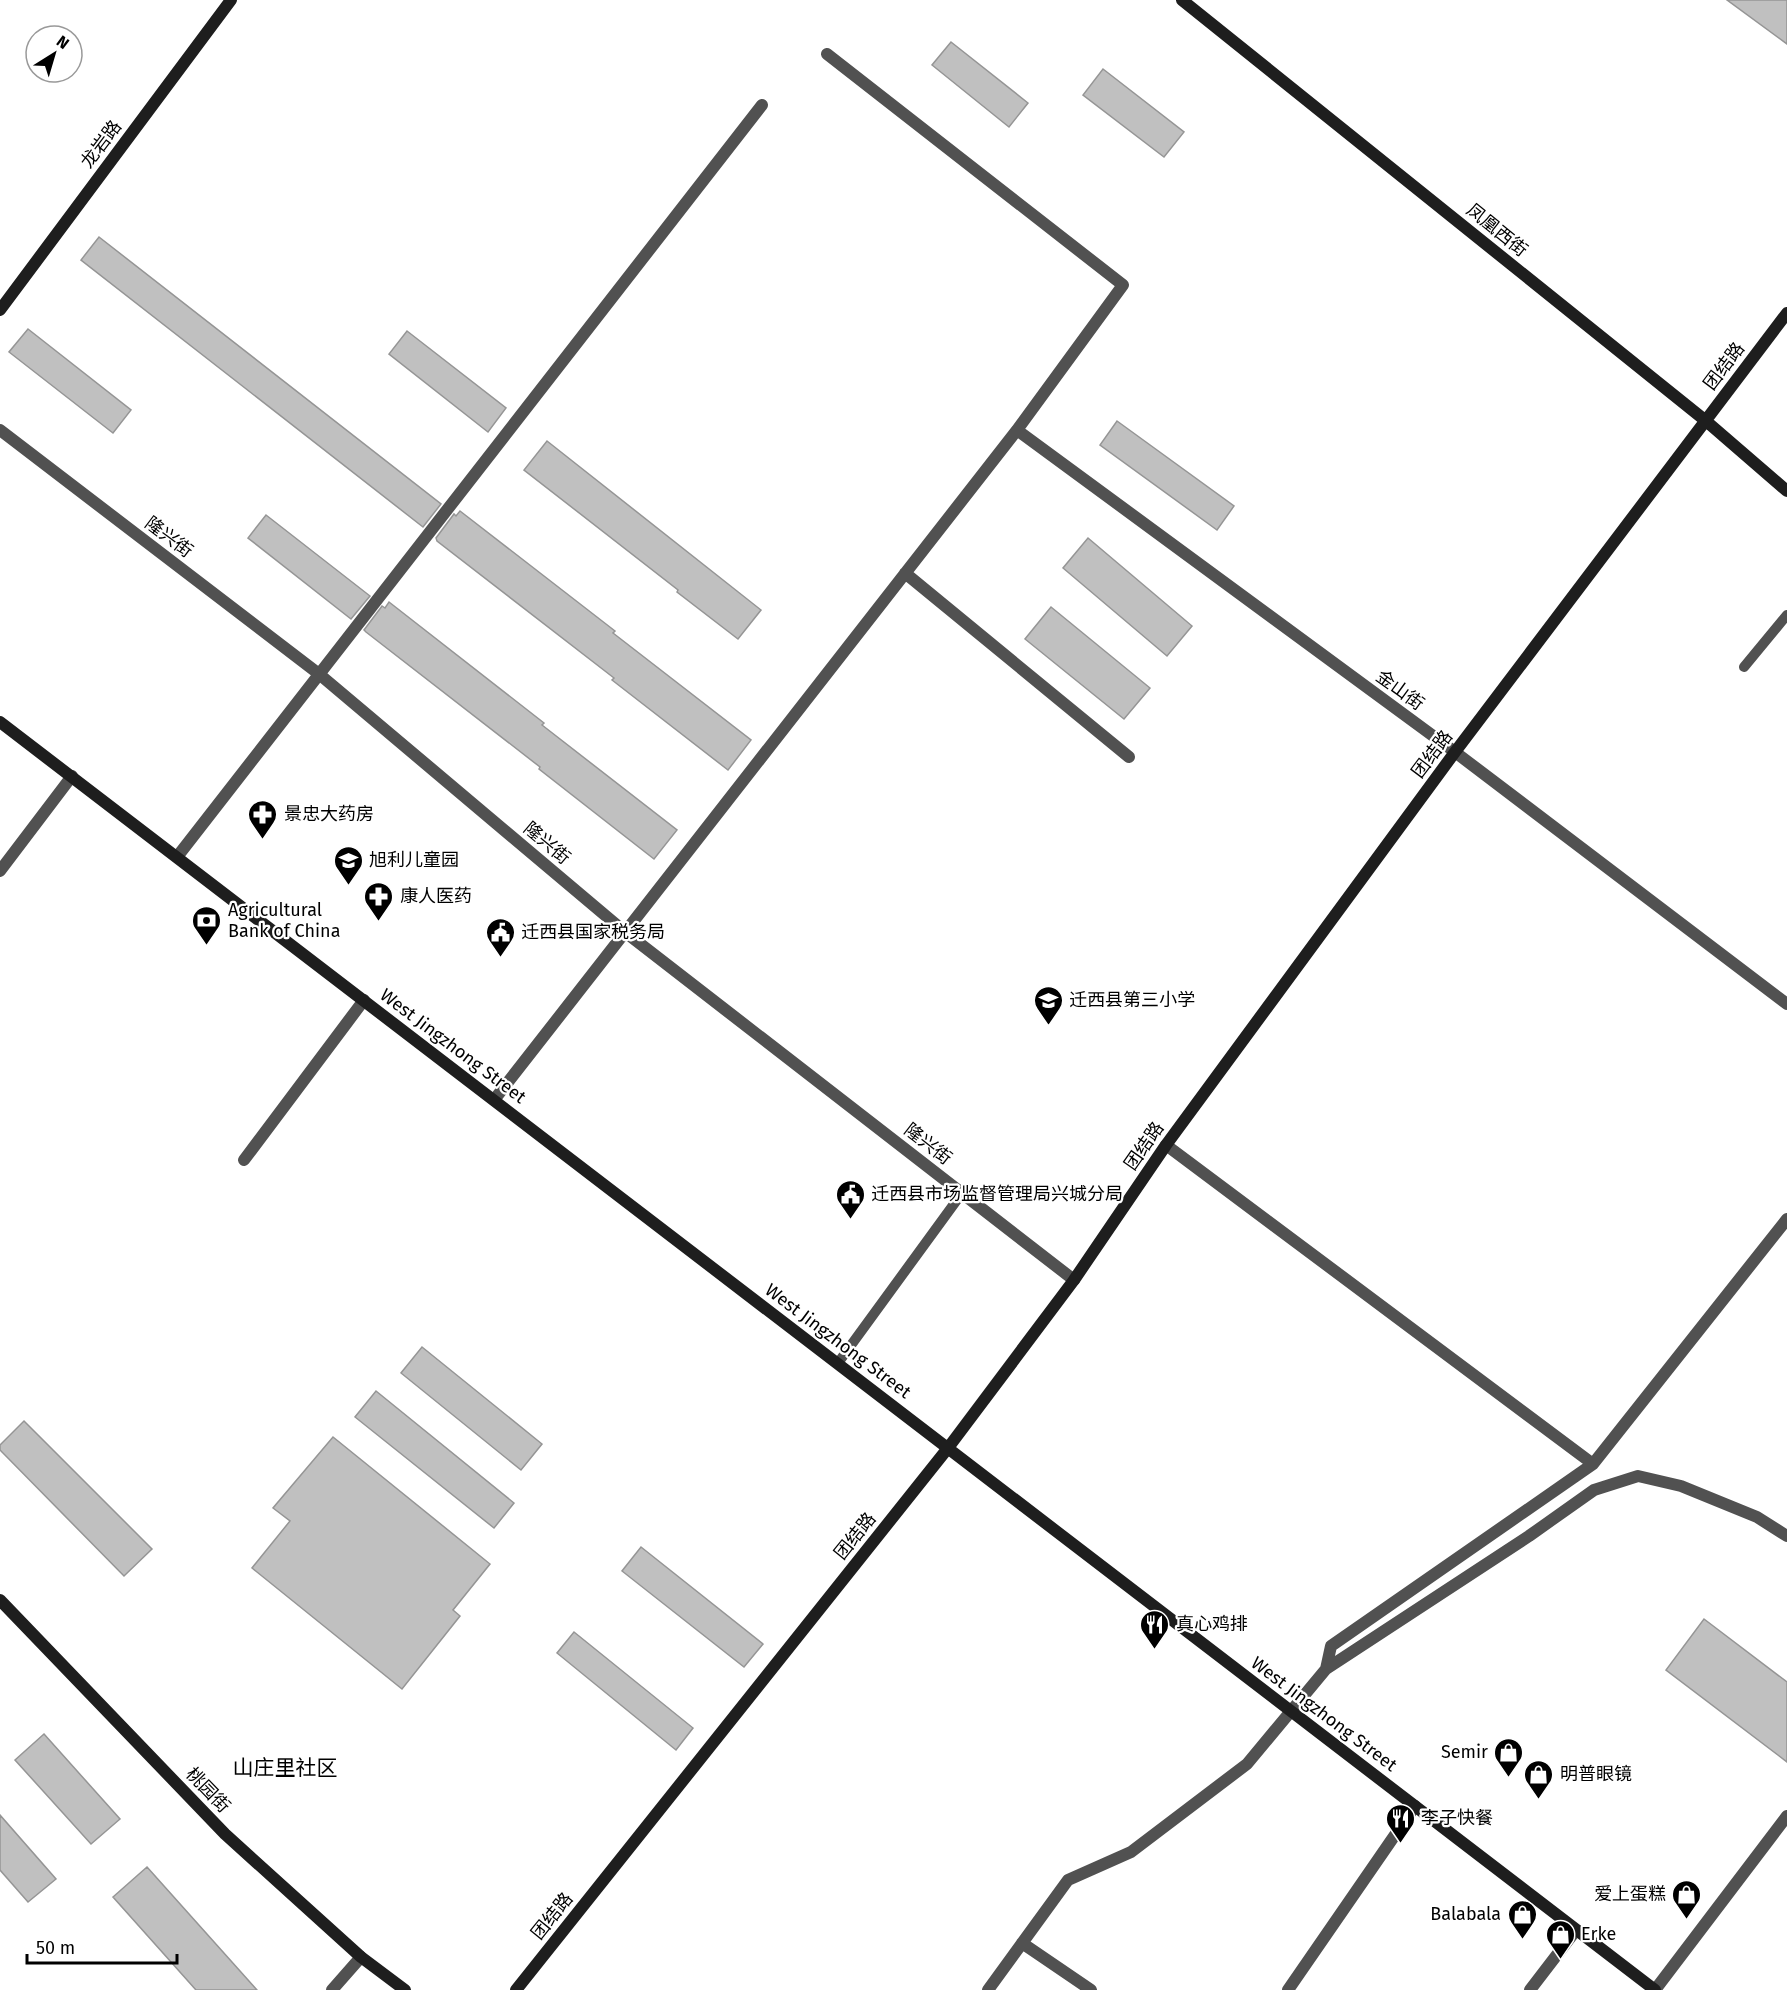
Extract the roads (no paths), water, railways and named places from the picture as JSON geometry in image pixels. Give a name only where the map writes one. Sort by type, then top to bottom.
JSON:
[{"type":"street","name":"龙岩路","points":[[0,310],[231,0]]},
{"type":"street","name":"凤凰西街","points":[[1182,0],[1706,421],[1787,491]]},
{"type":"street","points":[[494,1100],[1017,430],[1123,285],[827,54]]},
{"type":"street","points":[[177,857],[762,105]]},
{"type":"street","name":"团结路","points":[[516,1990],[948,1448],[1074,1280],[1166,1145],[1455,752],[1787,313]]},
{"type":"street","name":"隆兴街","points":[[0,430],[319,674],[625,932],[1074,1280]]},
{"type":"street","name":"金山街","points":[[1017,430],[1455,752],[1787,1004]]},
{"type":"street","points":[[905,573],[1129,758]]},
{"type":"street","name":"West Jingzhong Street","points":[[0,722],[1655,1990]]},
{"type":"street","points":[[0,871],[72,776]]},
{"type":"street","points":[[244,1160],[364,1000]]},
{"type":"street","points":[[1166,1145],[1593,1464]]},
{"type":"street","points":[[1326,1669],[1331,1646],[1593,1464],[1787,1219]]},
{"type":"street","points":[[988,1990],[1068,1880],[1131,1852],[1246,1764],[1326,1669],[1529,1536],[1594,1490],[1638,1476],[1681,1486],[1757,1518],[1787,1536]]},
{"type":"street","name":"桃园街","points":[[0,1600],[225,1834],[361,1957],[405,1990]]},
{"type":"street","points":[[1288,1990],[1415,1806]]},
{"type":"street","points":[[1655,1990],[1787,1816]]},
{"type":"street","points":[[1530,1990],[1576,1930]]},
{"type":"street","points":[[1022,1943],[1091,1990]]},
{"type":"street","points":[[332,1990],[361,1957]]},
{"type":"lane","points":[[1744,668],[1787,615]]},
{"type":"lane","points":[[838,1363],[962,1193]]},
{"type":"place","name":"景忠大药房","points":[[263,840]]},
{"type":"place","name":"旭利儿童园","points":[[348,886]]},
{"type":"place","name":"康人医药","points":[[379,922]]},
{"type":"place","name":"Agricultural Bank of China","points":[[207,946]]},
{"type":"place","name":"迁西县国家税务局","points":[[500,958]]},
{"type":"place","name":"迁西县第三小学","points":[[1048,1026]]},
{"type":"place","name":"迁西县市场监督管理局兴城分局","points":[[850,1220]]},
{"type":"place","name":"真心鸡排","points":[[1155,1650]]},
{"type":"place","name":"Semir","points":[[1509,1778]]},
{"type":"place","name":"明普眼镜","points":[[1539,1800]]},
{"type":"place","name":"李子快餐","points":[[1400,1844]]},
{"type":"place","name":"爱上蛋糕","points":[[1687,1920]]},
{"type":"place","name":"Balabala","points":[[1522,1940]]},
{"type":"place","name":"Erke","points":[[1560,1960]]},
{"type":"district","name":"山庄里社区","points":[[285,1768]]}]
